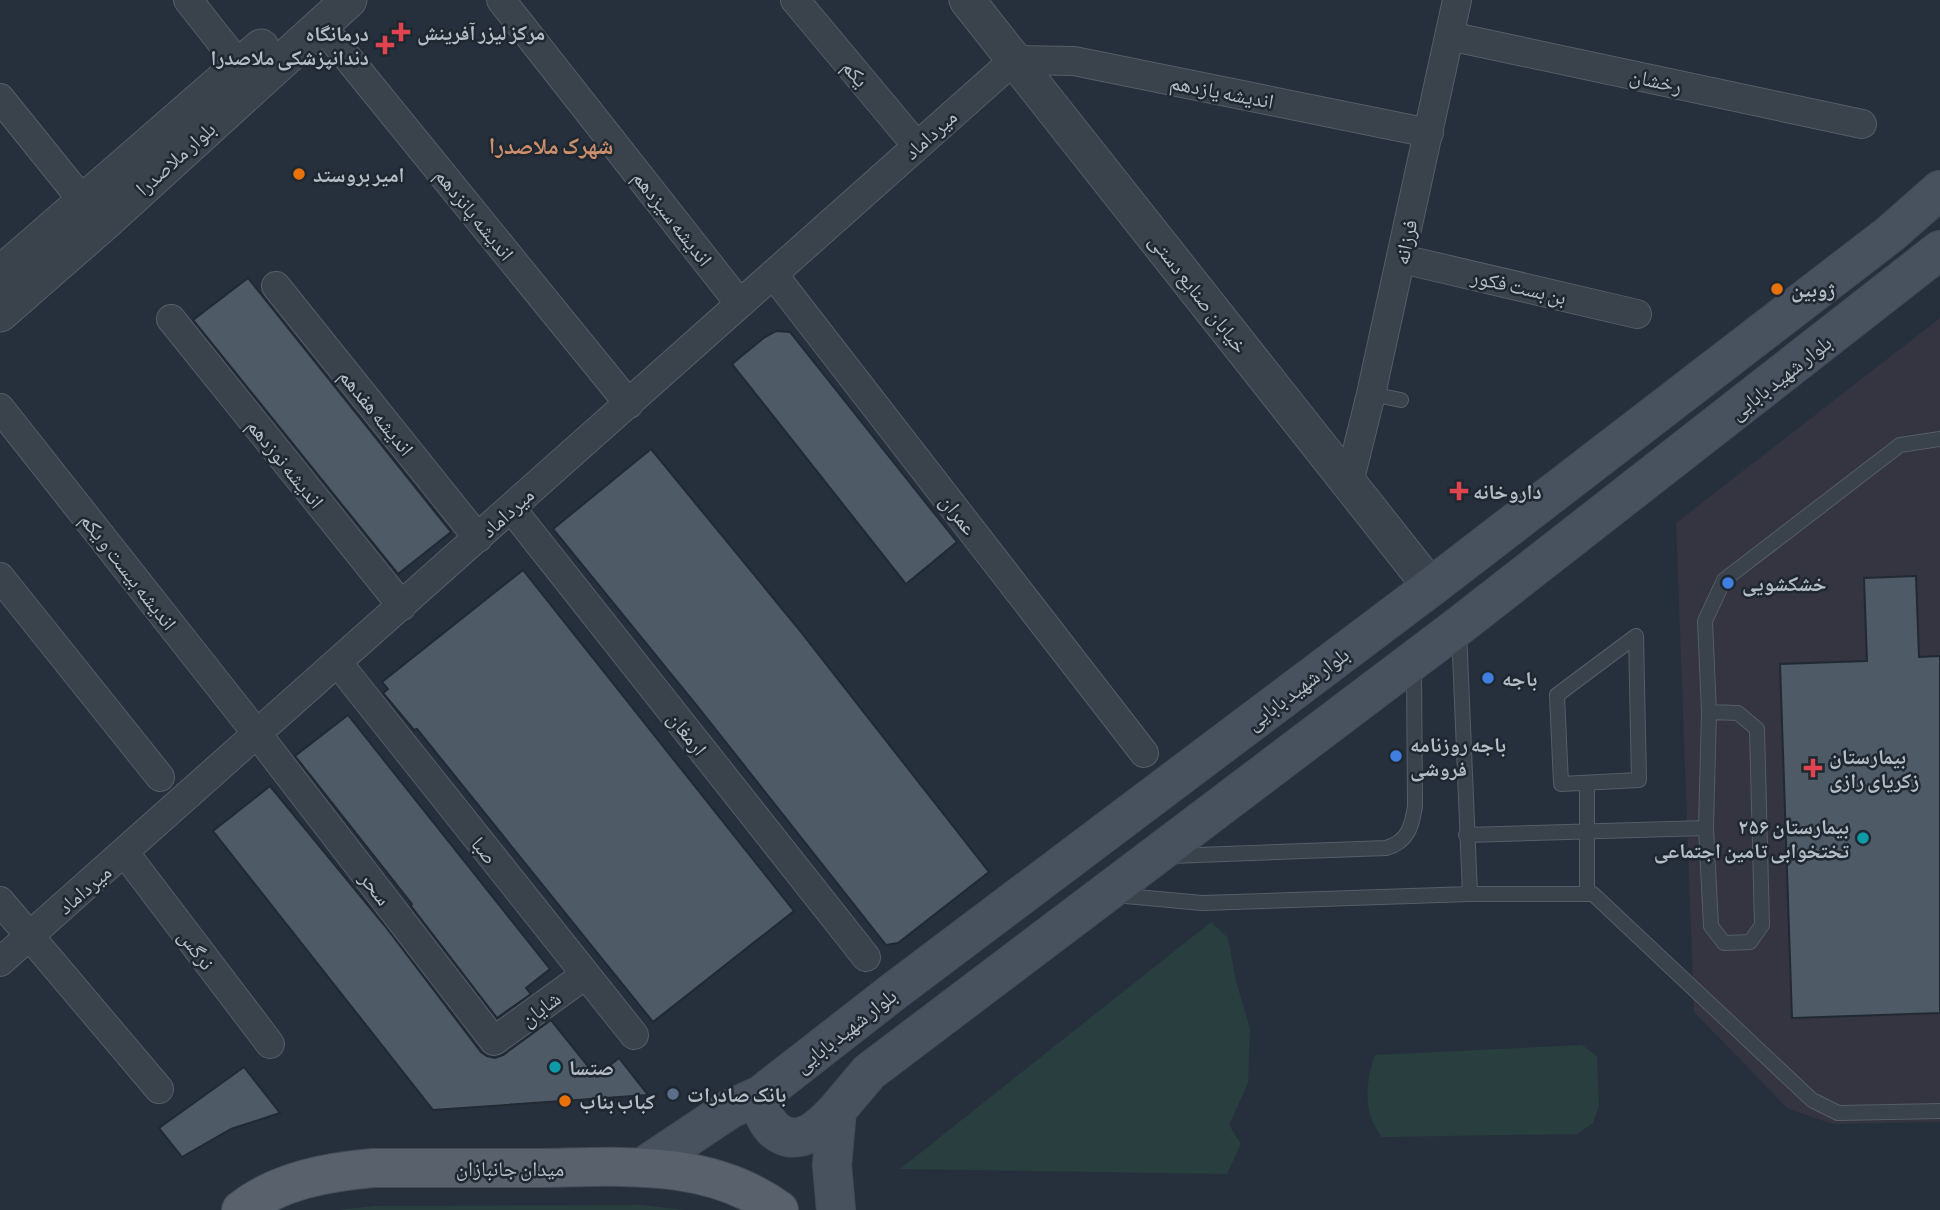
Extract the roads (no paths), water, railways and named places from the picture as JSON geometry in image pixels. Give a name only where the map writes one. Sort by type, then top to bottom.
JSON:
[{"type":"main road","name":"بلوار شهید بابایی","points":[[643,1167],[730,1109],[761,1096],[904,984],[1431,587],[1890,234],[1940,190]]},
{"type":"main road","name":"بلوار شهید بابایی","points":[[761,1096],[767,1123],[782,1135],[791,1138],[807,1135],[817,1129],[869,1072],[1459,626],[1940,250]]},
{"type":"main road","points":[[836,1210],[832,1165],[837,1110]]},
{"type":"main road","name":"میدان جانبازان","points":[[240,1210],[275,1190],[307,1178],[340,1171],[373,1168],[643,1167],[676,1169],[708,1176],[740,1188],[779,1210]]},
{"type":"street","points":[[188,0],[240,66]]},
{"type":"street","name":"بلوار ملاصدرا","points":[[0,314],[93,213],[240,66],[317,13],[349,0]]},
{"type":"street","name":"اندیشه سیزدهم","points":[[502,0],[740,304]]},
{"type":"street","name":"یکم","points":[[795,0],[917,146]]},
{"type":"street","name":"خیابان صنایع دستی","points":[[967,0],[1431,587]]},
{"type":"street","name":"فرزانه","points":[[1349,483],[1402,258],[1457,0]]},
{"type":"street","name":"بلوار ملاصدرا","points":[[0,274],[93,213],[317,13]]},
{"type":"street","name":"اندیشه پانزدهم","points":[[317,13],[628,404]]},
{"type":"street","name":"رخشان","points":[[1449,36],[1862,124]]},
{"type":"street","name":"میرداماد","points":[[0,962],[1014,60]]},
{"type":"street","name":"اندیشه یازدهم","points":[[1014,60],[1074,61],[1429,133]]},
{"type":"street","points":[[0,98],[93,213]]},
{"type":"street","name":"بن بست فكور","points":[[1402,258],[1637,314]]},
{"type":"street","name":"عمران","points":[[773,274],[1144,753]]},
{"type":"street","name":"اندیشه هفدهم","points":[[276,286],[478,538]]},
{"type":"street","name":"اندیشه نوزدهم","points":[[171,319],[402,606]]},
{"type":"street","name":"اندیشه بیست و یکم","points":[[0,408],[258,735]]},
{"type":"street","name":"ارمغان","points":[[511,508],[866,957]]},
{"type":"street","points":[[0,577],[160,777]]},
{"type":"street","name":"صبا","points":[[338,663],[634,1035]]},
{"type":"street","name":"سحر","points":[[258,735],[494,1041]]},
{"type":"street","name":"نرگس","points":[[125,853],[270,1044]]},
{"type":"street","points":[[0,901],[159,1089]]},
{"type":"street","name":"شایان","points":[[494,1041],[585,975]]},
{"type":"lane","points":[[1371,394],[1401,400]]},
{"type":"lane","points":[[1709,712],[1738,713],[1757,729],[1762,925],[1750,942],[1724,943],[1711,926],[1706,828],[1709,712],[1705,621],[1724,580],[1900,445],[1940,439]]},
{"type":"lane","points":[[1459,626],[1470,894]]},
{"type":"lane","points":[[1636,636],[1639,780],[1587,783],[1561,784],[1557,695],[1636,636]]},
{"type":"lane","points":[[1152,857],[1386,848],[1406,837],[1415,806],[1414,660]]},
{"type":"lane","points":[[1587,783],[1587,894]]},
{"type":"lane","points":[[1466,835],[1706,828]]},
{"type":"lane","points":[[1103,894],[1202,903],[1470,894],[1593,894],[1812,1100],[1838,1113],[1940,1111]]},
{"type":"place","name":"مرکز لیزر آفرینش","points":[[401,32]]},
{"type":"place","name":"درمانگاه دندانپزشکی ملاصدرا","points":[[385,45]]},
{"type":"place","name":"امیر بروستد","points":[[299,174]]},
{"type":"place","name":"ژوبین","points":[[1777,289]]},
{"type":"place","name":"داروخانه","points":[[1459,491]]},
{"type":"place","name":"خشکشویی","points":[[1728,583]]},
{"type":"place","name":"باجه","points":[[1488,678]]},
{"type":"place","name":"باجه روزنامه فروشی","points":[[1396,756]]},
{"type":"place","name":"بیمارستان زکریای رازی","points":[[1813,768]]},
{"type":"place","name":"بیمارستان ۲۵۶ تختخوابی تامین اجتماعی","points":[[1863,838]]},
{"type":"place","name":"صتسا","points":[[555,1067]]},
{"type":"place","name":"بانک صادرات","points":[[673,1094]]},
{"type":"place","name":"کباب بناب","points":[[565,1101]]},
{"type":"district","name":"شهرک ملاصدرا","points":[[551,146]]}]
